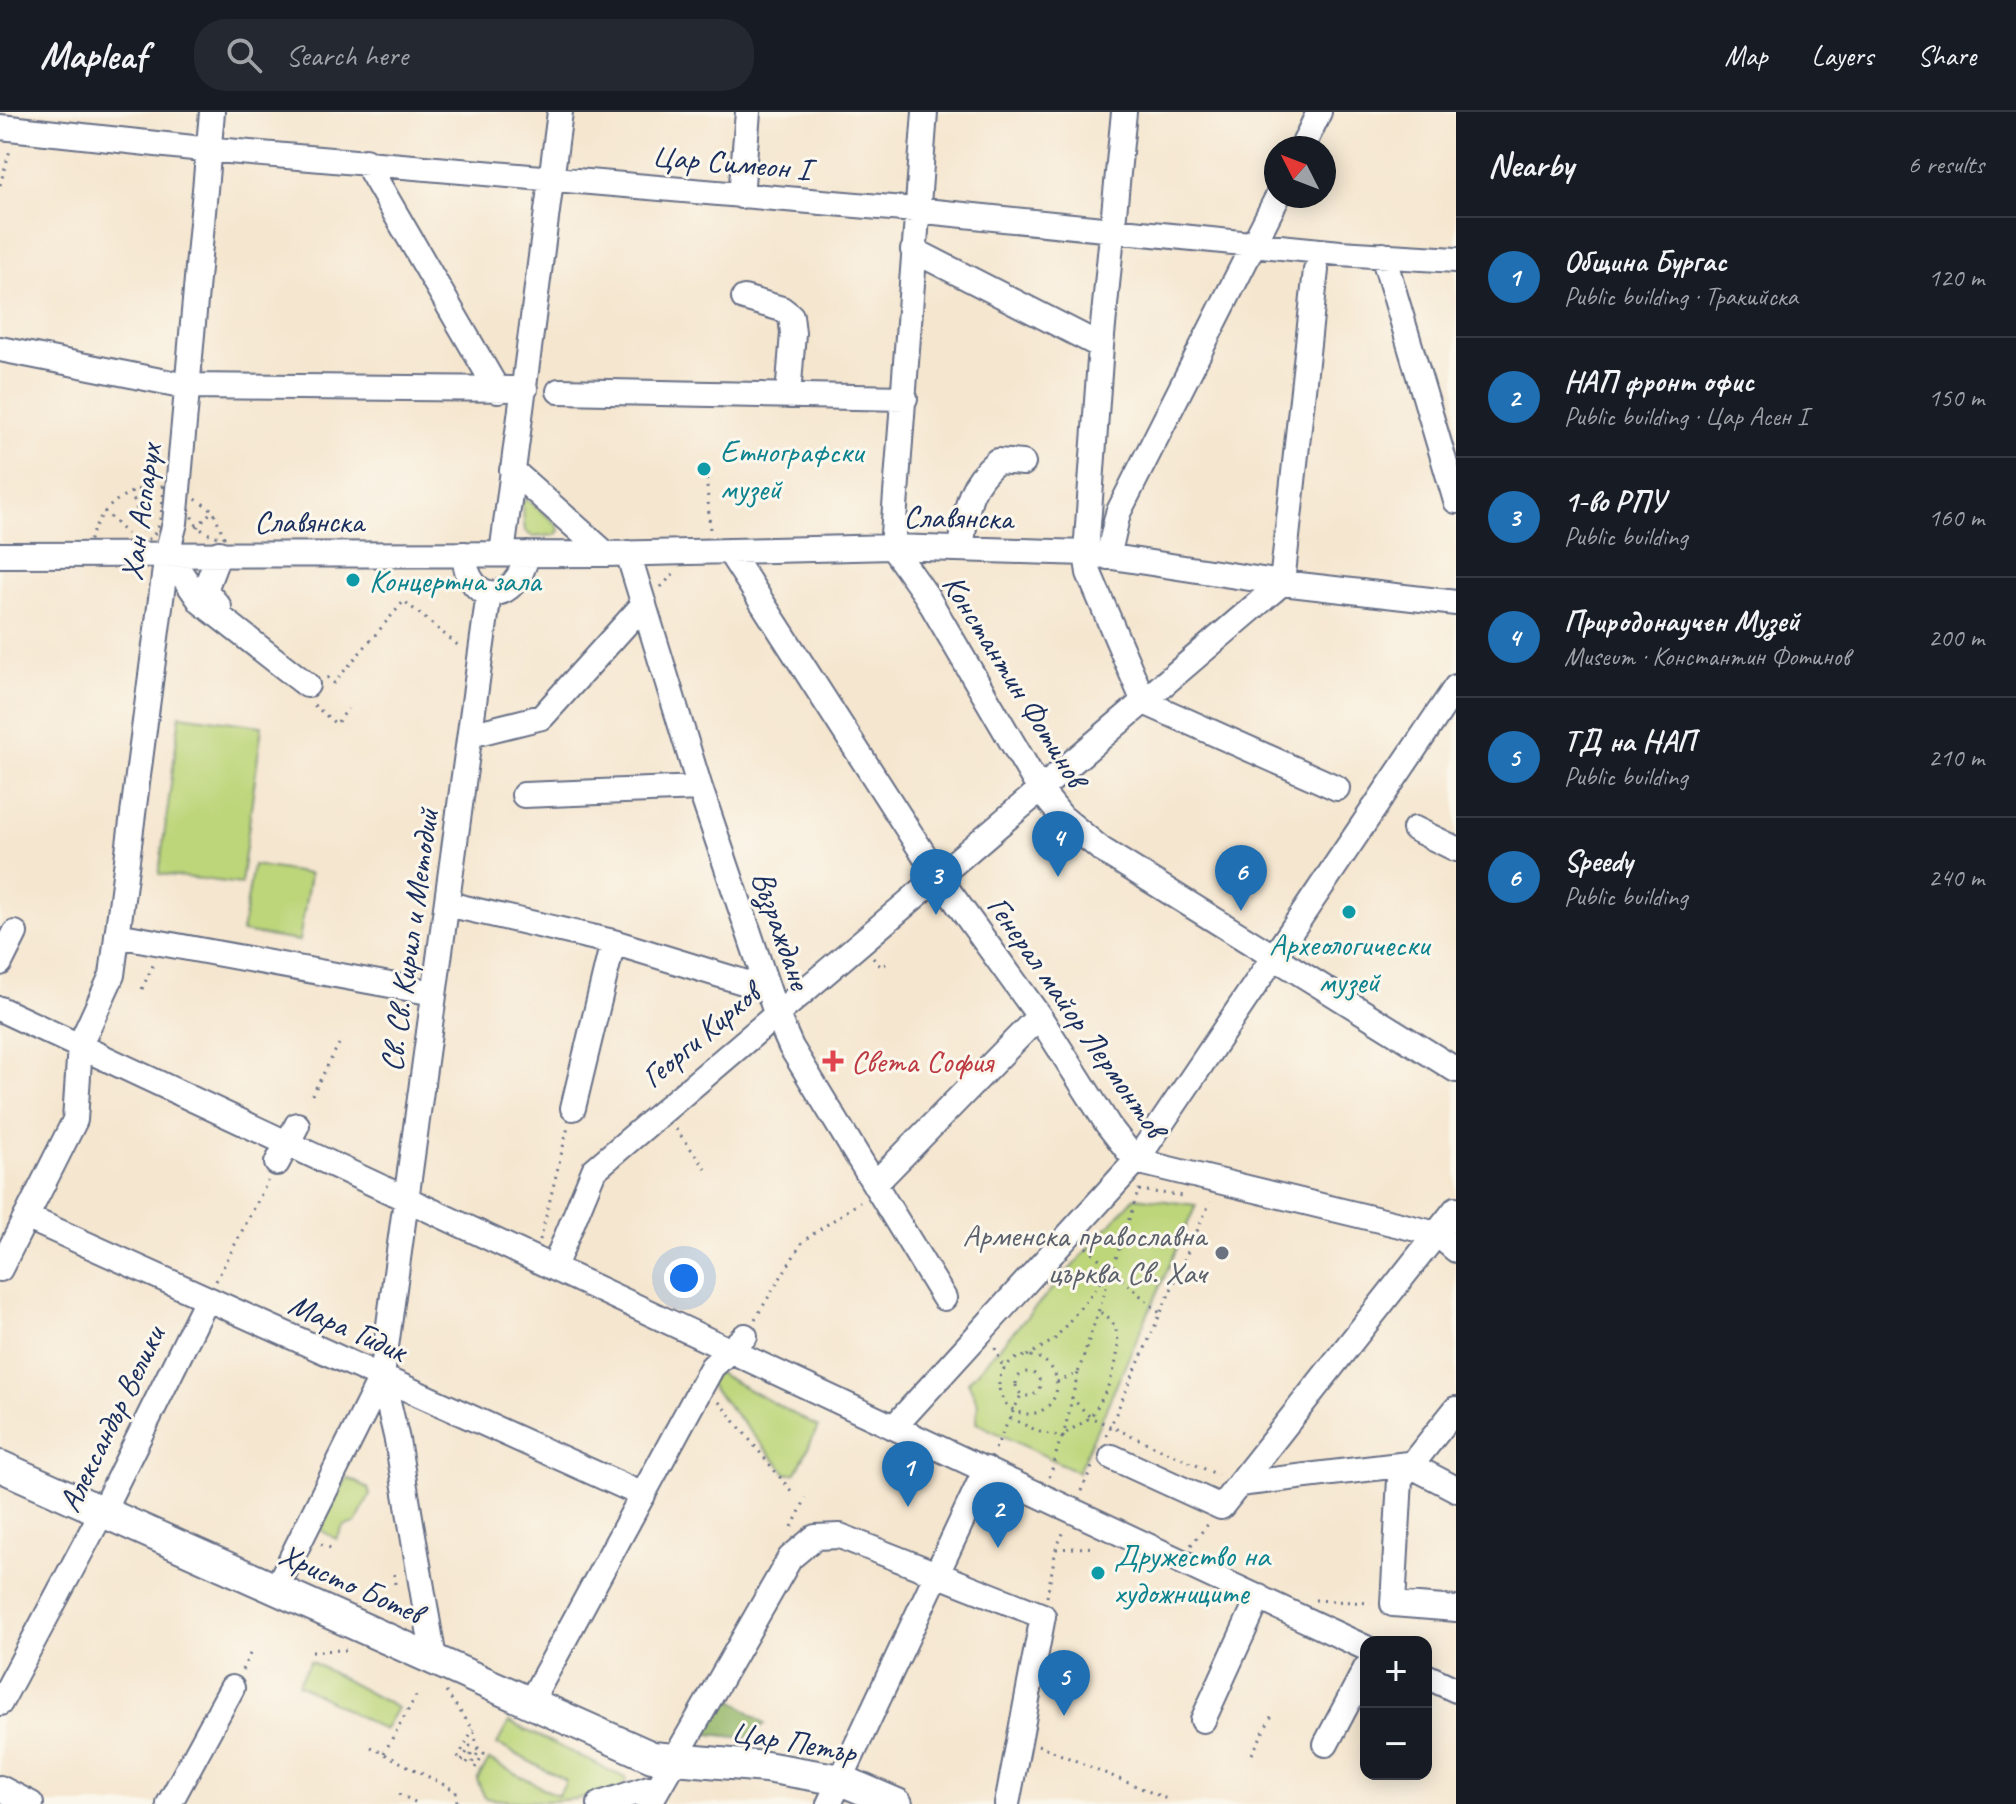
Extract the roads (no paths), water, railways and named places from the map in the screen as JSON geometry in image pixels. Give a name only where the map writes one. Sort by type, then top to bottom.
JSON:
[{"type":"main road","name":"Христо Ботев","points":[[0,1466],[637,1751],[675,1760]]},
{"type":"main road","name":"Цар Петър","points":[[675,1760],[766,1767],[835,1792],[897,1804]]},
{"type":"street","name":"Хан Аспарух","points":[[80,1045],[112,975],[157,546],[175,523],[212,112]]},
{"type":"street","points":[[502,554],[560,112]]},
{"type":"street","points":[[741,196],[748,112]]},
{"type":"street","points":[[892,547],[905,398],[915,210],[925,112]]},
{"type":"street","points":[[1097,555],[1101,346],[1124,112]]},
{"type":"street","points":[[1308,136],[1319,112]]},
{"type":"street","name":"Цар Симеон I","points":[[0,127],[210,149],[1456,260]]},
{"type":"street","points":[[365,161],[498,391]]},
{"type":"street","points":[[1272,208],[1089,573],[1144,702],[1337,788]]},
{"type":"street","points":[[913,250],[1101,346]]},
{"type":"street","points":[[1383,255],[1456,501]]},
{"type":"street","points":[[1282,583],[1316,270]]},
{"type":"street","points":[[744,298],[791,316],[788,396]]},
{"type":"street","points":[[0,349],[186,386],[525,389]]},
{"type":"street","points":[[559,391],[905,398]]},
{"type":"street","points":[[961,549],[970,491],[980,475],[997,461],[1023,463]]},
{"type":"street","points":[[512,470],[617,554]]},
{"type":"street","points":[[157,546],[201,602],[314,686],[211,601],[205,583],[219,553]]},
{"type":"street","name":"Славянска","points":[[0,555],[157,546],[219,553],[464,554],[617,554],[892,547],[961,549],[1097,555],[1282,583],[1456,603]]},
{"type":"street","name":"Константин Фотинов","points":[[892,547],[926,595],[1062,817],[1102,850],[1456,1070]]},
{"type":"street","name":"Генерал майор Лермонтов","points":[[712,550],[937,875],[1039,1016],[1108,1125],[1136,1161],[1437,1234],[1456,1250]]},
{"type":"street","points":[[464,554],[465,570],[471,583],[489,593],[508,591],[517,583],[527,554]]},
{"type":"street","name":"Възраждане","points":[[617,554],[644,604],[700,788],[776,1013],[791,1047],[944,1298]]},
{"type":"street","name":"Георги Кирков","points":[[554,1267],[594,1170],[1282,583]]},
{"type":"street","name":"Св. Св. Кирил и Методий","points":[[382,1376],[470,735],[473,658],[489,593]]},
{"type":"street","points":[[470,735],[542,717],[644,604]]},
{"type":"street","points":[[894,1427],[1136,1161],[1456,687]]},
{"type":"street","points":[[524,795],[700,788]]},
{"type":"street","points":[[1415,829],[1456,849]]},
{"type":"street","points":[[447,904],[613,942],[766,989]]},
{"type":"street","points":[[118,927],[163,943],[434,993]]},
{"type":"street","points":[[0,963],[15,933]]},
{"type":"street","points":[[573,1108],[613,942]]},
{"type":"street","points":[[0,1009],[287,1143],[404,1212],[554,1267],[739,1343],[894,1427],[1360,1645]]},
{"type":"street","points":[[875,1184],[1039,1016]]},
{"type":"street","points":[[0,1269],[75,1120],[80,1045]]},
{"type":"street","points":[[1103,1453],[1221,1507],[1456,1209]]},
{"type":"street","name":"Мара Гидик","points":[[26,1217],[643,1495]]},
{"type":"street","name":"Александър Велики","points":[[0,1703],[102,1512],[207,1299]]},
{"type":"street","points":[[531,1701],[712,1367],[739,1343]]},
{"type":"street","points":[[276,1589],[382,1376]]},
{"type":"street","points":[[382,1376],[392,1410],[434,1659]]},
{"type":"street","points":[[1456,1409],[1408,1464],[1400,1479],[1393,1604],[1456,1609]]},
{"type":"street","points":[[1239,1484],[1408,1464],[1456,1489]]},
{"type":"street","points":[[835,1792],[986,1469]]},
{"type":"street","points":[[600,1804],[649,1796],[675,1760],[790,1558],[815,1537],[848,1539],[1043,1616],[1007,1804]]},
{"type":"street","points":[[1203,1720],[1259,1597]]},
{"type":"street","points":[[1326,1744],[1360,1679]]},
{"type":"street","points":[[1432,1679],[1456,1690]]},
{"type":"street","points":[[169,1804],[232,1688]]},
{"type":"street","points":[[0,1788],[31,1804]]},
{"type":"place","name":"Етнографски музей","points":[[704,469]]},
{"type":"place","name":"Концертна зала","points":[[353,580]]},
{"type":"place","name":"Природонаучен Музей","points":[[1058,877]]},
{"type":"place","name":"Speedy","points":[[1241,911]]},
{"type":"place","name":"Археологически музей","points":[[1349,912]]},
{"type":"place","name":"1-во РПУ","points":[[936,915]]},
{"type":"place","name":"Света София","points":[[833,1061]]},
{"type":"place","name":"Арменска православна църква Св. Хач","points":[[1222,1253]]},
{"type":"place","name":"Община Бургас","points":[[908,1507]]},
{"type":"place","name":"НАП фронт офис","points":[[998,1548]]},
{"type":"place","name":"Дружество на художниците","points":[[1098,1573]]},
{"type":"place","name":"ТД на НАП","points":[[1064,1716]]}]
